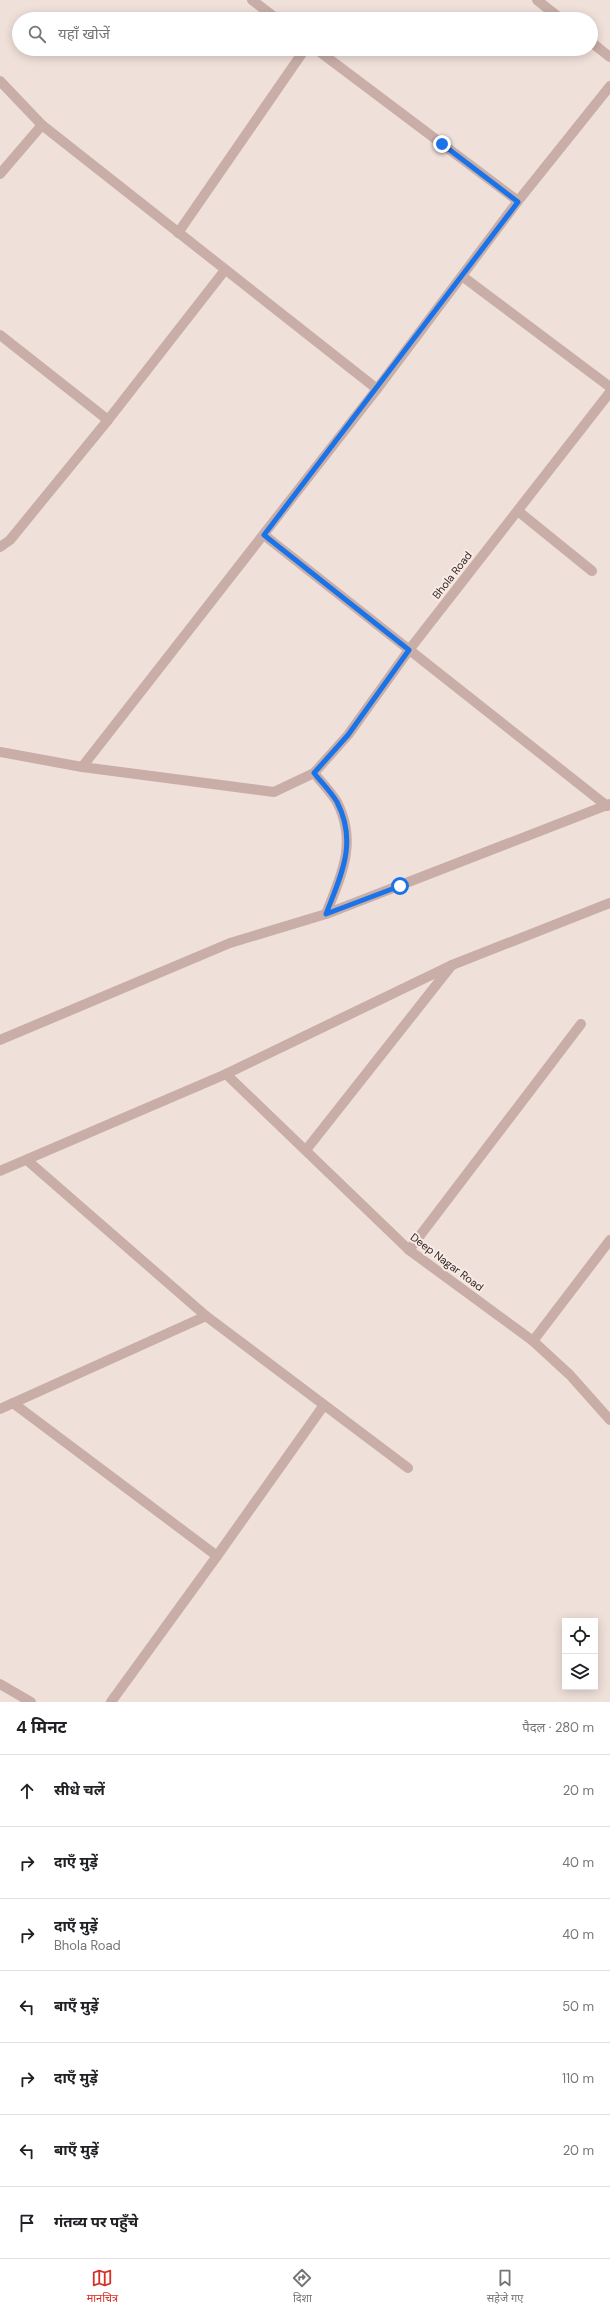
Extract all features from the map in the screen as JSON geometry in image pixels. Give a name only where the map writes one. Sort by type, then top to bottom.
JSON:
[{"type":"street","points":[[252,0],[268,12]]},
{"type":"street","points":[[537,0],[552,12]]},
{"type":"street","points":[[598,48],[610,57]]},
{"type":"street","points":[[178,233],[300,56]]},
{"type":"street","points":[[325,56],[518,202]]},
{"type":"street","points":[[0,81],[42,125],[377,389]]},
{"type":"street","points":[[82,767],[264,535],[377,389],[518,202],[610,86]]},
{"type":"street","points":[[0,174],[42,125]]},
{"type":"street","points":[[0,547],[10,540],[108,420],[225,270]]},
{"type":"street","points":[[462,276],[610,387]]},
{"type":"street","points":[[0,335],[108,420]]},
{"type":"street","name":"Bhola Road","points":[[314,773],[348,735],[409,650],[610,392]]},
{"type":"street","points":[[518,511],[592,571]]},
{"type":"street","points":[[264,535],[609,806]]},
{"type":"street","points":[[0,752],[82,767],[274,792],[314,773],[337,802],[348,836],[344,867],[326,914]]},
{"type":"street","points":[[0,1040],[230,943],[326,914],[609,806]]},
{"type":"street","points":[[0,1171],[28,1161],[226,1074],[452,965],[610,903]]},
{"type":"street","points":[[306,1150],[452,965]]},
{"type":"street","points":[[409,1250],[581,1024]]},
{"type":"street","name":"Deep Nagar Road","points":[[226,1074],[409,1250],[533,1341],[570,1375],[610,1420]]},
{"type":"street","points":[[28,1161],[206,1316],[408,1468]]},
{"type":"street","points":[[533,1341],[610,1240]]},
{"type":"street","points":[[0,1409],[206,1316]]},
{"type":"street","points":[[13,1403],[217,1556]]},
{"type":"street","points":[[111,1702],[324,1405]]},
{"type":"street","points":[[0,1684],[31,1702]]},
{"type":"route","points":[[400,886],[326,914],[344,867],[348,836],[337,802],[314,773],[348,735],[409,650],[264,535],[377,389],[518,202],[442,144]]}]
